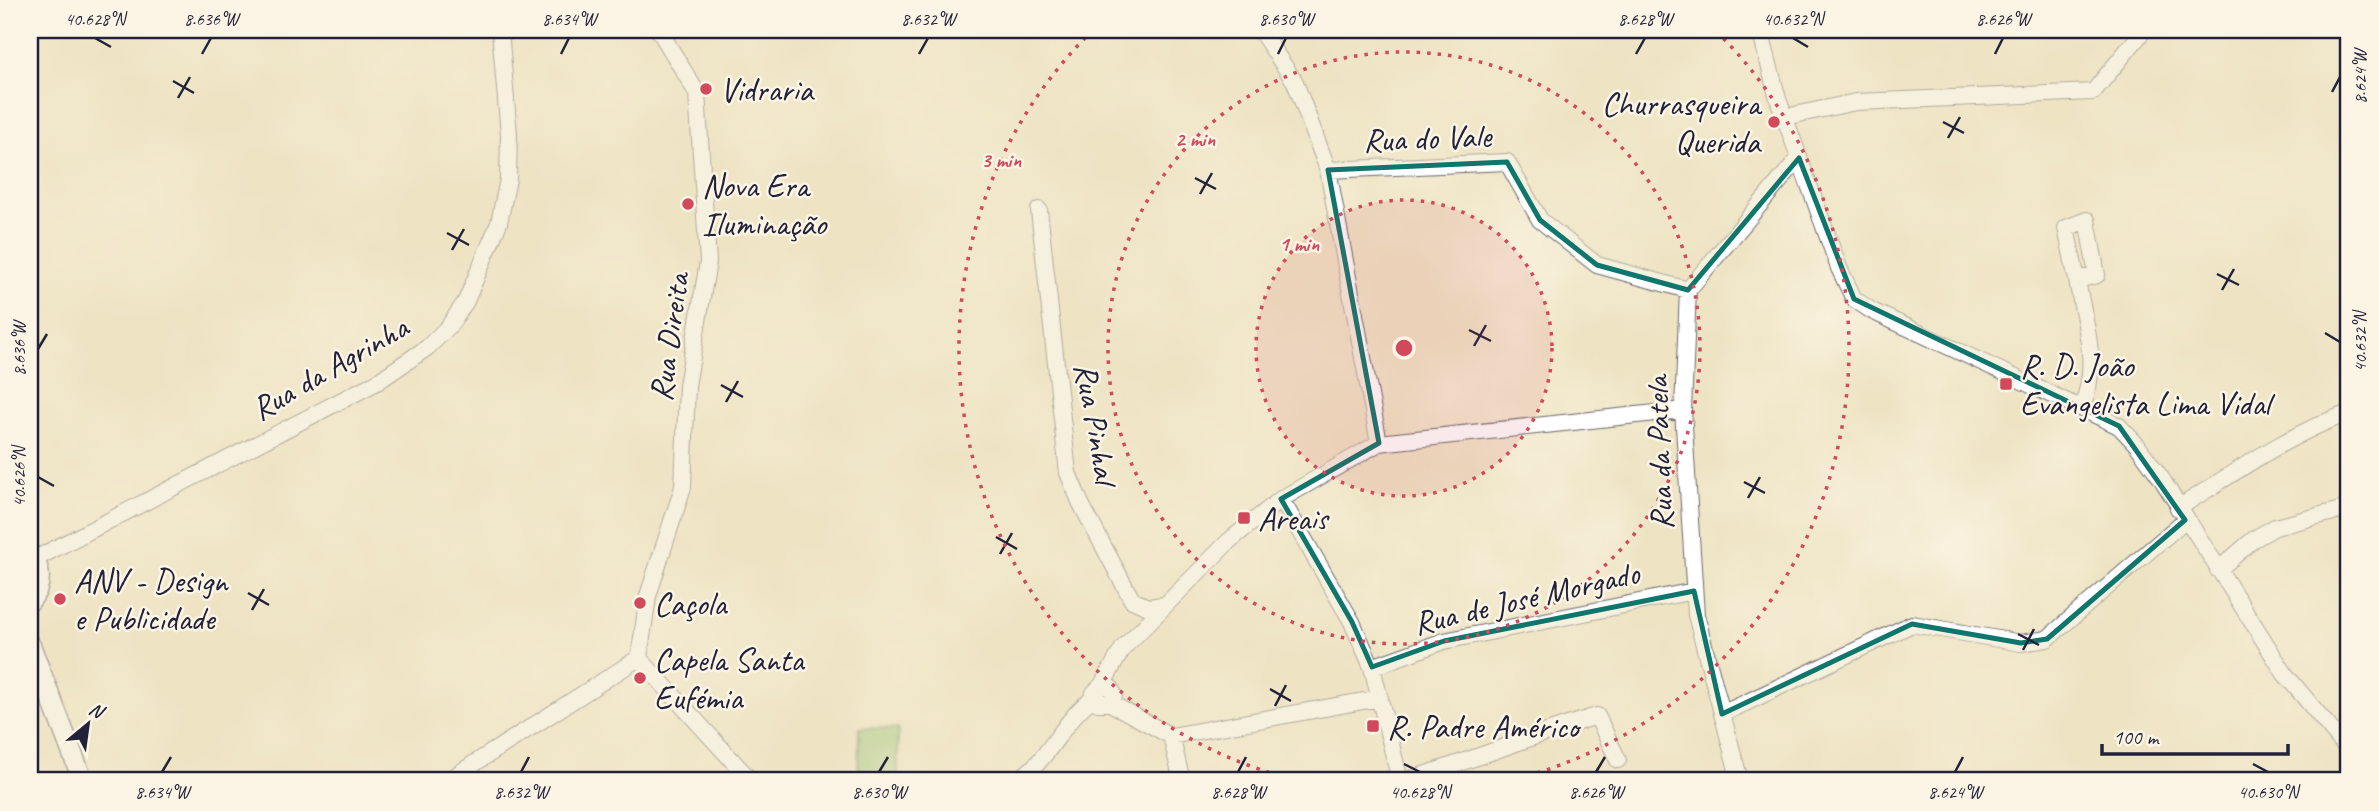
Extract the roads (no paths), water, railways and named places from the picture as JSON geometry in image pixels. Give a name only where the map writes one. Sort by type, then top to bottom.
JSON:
[{"type":"main road","points":[[30,601],[40,579],[32,556]]},
{"type":"main road","points":[[30,644],[83,781]]},
{"type":"street","name":"Rua da Agrinha","points":[[32,556],[377,382],[428,347],[449,326],[466,301],[499,223],[508,179],[509,135],[500,30]]},
{"type":"street","name":"Rua Direita","points":[[639,657],[648,596],[683,487],[687,386],[708,262],[696,93],[659,30]]},
{"type":"street","points":[[1260,30],[1295,82],[1328,170],[1379,443]]},
{"type":"street","points":[[1760,30],[1799,158],[1839,268],[1854,299],[1872,311],[2119,426],[2137,444],[2285,674],[2349,751]]},
{"type":"street","points":[[1785,117],[1856,103],[2093,92],[2144,30]]},
{"type":"street","points":[[1688,290],[1799,158]]},
{"type":"street","name":"Rua do Vale","points":[[1328,170],[1507,162],[1540,220],[1597,265],[1688,290]]},
{"type":"street","name":"Rua Pinhal","points":[[1039,210],[1068,473],[1081,504],[1132,600],[1148,607],[1164,606]]},
{"type":"street","points":[[2077,280],[2092,364],[2092,384],[2082,407]]},
{"type":"street","name":"Rua da Patela","points":[[1688,290],[1683,410],[1696,615],[1740,781]]},
{"type":"street","points":[[1025,779],[1081,706],[1098,691],[1123,648],[1229,541],[1281,499],[1379,443],[1683,410]]},
{"type":"street","points":[[1722,714],[1912,624],[2021,643],[2047,639],[2181,514],[2276,448],[2326,421],[2349,413]]},
{"type":"street","points":[[1281,499],[1352,622],[1372,667],[1388,745],[1402,781],[1454,767],[1542,732],[1597,716],[1618,760]]},
{"type":"street","points":[[2218,570],[2254,539],[2275,527],[2349,508]]},
{"type":"street","name":"Rua de José Morgado","points":[[1372,667],[1444,641],[1694,591]]},
{"type":"street","points":[[447,781],[639,657],[751,781]]},
{"type":"street","points":[[1098,691],[1111,688],[1114,696],[1110,703],[1171,736],[1380,698]]},
{"type":"street","points":[[1171,736],[1182,781]]},
{"type":"place","name":"Vidraria","points":[[706,89]]},
{"type":"place","name":"Churrasqueira Querida","points":[[1774,122]]},
{"type":"place","name":"Nova Era Iluminação","points":[[688,204]]},
{"type":"place","name":"R. D. João Evangelista Lima Vidal","points":[[2006,384]]},
{"type":"place","name":"Areais","points":[[1244,518]]},
{"type":"place","name":"ANV - Design e Publicidade","points":[[60,599]]},
{"type":"place","name":"Caçola","points":[[640,603]]},
{"type":"place","name":"Capela Santa Eufémia","points":[[640,678]]},
{"type":"place","name":"R. Padre Américo","points":[[1373,726]]}]
